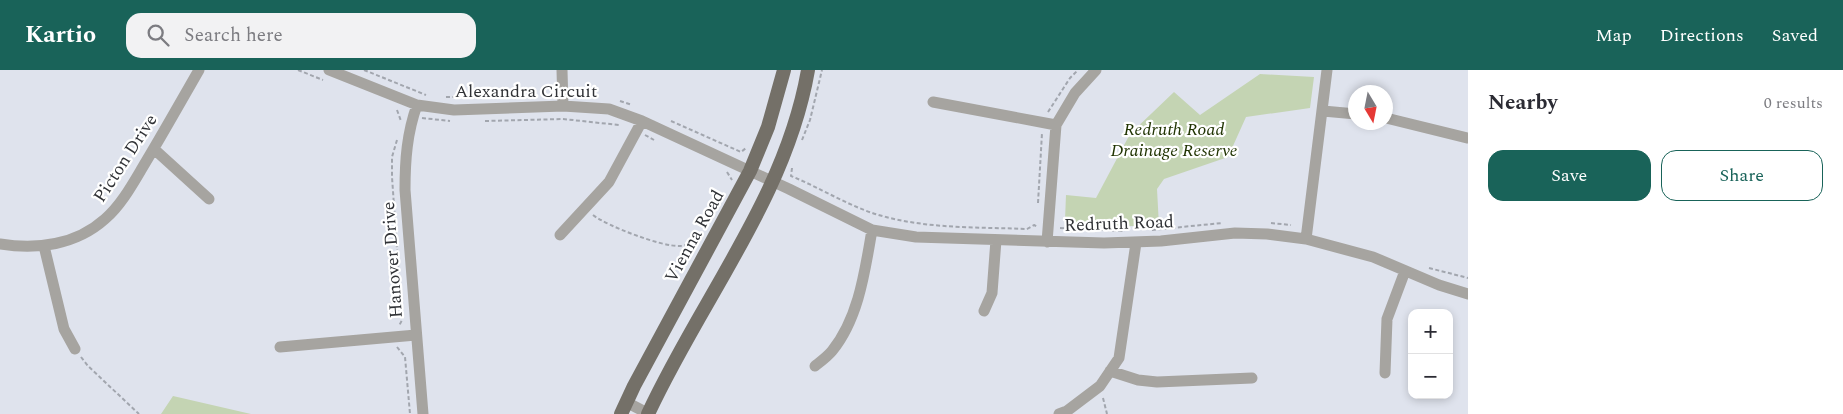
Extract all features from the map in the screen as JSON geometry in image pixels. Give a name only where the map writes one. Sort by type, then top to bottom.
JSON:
[{"type":"main road","name":"Vienna Road","points":[[623,408],[750,172],[768,126],[784,70]]},
{"type":"main road","points":[[648,414],[774,182],[799,112],[808,70]]},
{"type":"street","name":"Picton Drive","points":[[0,244],[20,247],[44,246],[65,242],[105,220],[124,197],[199,70]]},
{"type":"street","points":[[562,70],[563,106]]},
{"type":"street","points":[[1047,242],[1056,125],[1075,93],[1096,70]]},
{"type":"street","points":[[1307,234],[1327,70]]},
{"type":"street","name":"Alexandra Circuit","points":[[327,76],[417,105],[454,110],[563,106],[609,109],[774,182]]},
{"type":"street","points":[[933,102],[1056,125]]},
{"type":"street","name":"Hanover Drive","points":[[417,105],[410,128],[405,174],[423,414]]},
{"type":"street","points":[[1323,111],[1348,113]]},
{"type":"street","points":[[1393,120],[1467,138]]},
{"type":"street","points":[[560,235],[609,182],[642,122]]},
{"type":"street","points":[[154,149],[209,199]]},
{"type":"street","name":"Redruth Road","points":[[774,182],[872,230],[916,237],[1136,243],[1235,233],[1307,234],[1373,257],[1439,285],[1468,294]]},
{"type":"street","points":[[814,366],[832,351],[846,328],[856,303],[872,230]]},
{"type":"street","points":[[984,311],[992,293],[996,240]]},
{"type":"street","points":[[1059,414],[1067,411],[1100,386],[1118,358],[1136,243]]},
{"type":"street","points":[[44,246],[64,329],[75,349]]},
{"type":"street","points":[[1385,373],[1387,320],[1405,271]]},
{"type":"street","points":[[280,347],[416,335]]},
{"type":"street","points":[[1110,371],[1138,380],[1157,382],[1252,378]]},
{"type":"street","points":[[623,408],[648,414]]},
{"type":"path","points":[[298,70],[327,76]]},
{"type":"path","points":[[1049,113],[1048,110],[1078,70]]},
{"type":"path","points":[[390,107],[405,113]]},
{"type":"path","points":[[399,110],[401,124]]},
{"type":"path","points":[[425,119],[455,121]]},
{"type":"path","points":[[484,121],[563,119],[621,126]]},
{"type":"path","points":[[395,328],[400,325],[402,320],[392,177],[392,157],[399,132]]},
{"type":"path","points":[[1038,205],[1042,134]]},
{"type":"path","points":[[646,136],[655,140]]},
{"type":"path","points":[[792,167],[792,176],[836,198],[886,217],[935,225],[1027,229],[1037,222]]},
{"type":"path","points":[[727,172],[732,180],[731,186]]},
{"type":"path","points":[[585,209],[601,221],[640,236],[677,246],[700,243],[696,249]]},
{"type":"path","points":[[1144,230],[1227,223]]},
{"type":"path","points":[[1262,223],[1280,223],[1307,234]]},
{"type":"path","points":[[1034,225],[1047,230],[1066,228],[1127,231]]},
{"type":"path","points":[[1423,267],[1468,278]]},
{"type":"path","points":[[395,345],[402,350],[405,357],[410,414]]},
{"type":"path","points":[[75,349],[88,366],[139,414]]},
{"type":"path","points":[[1100,386],[1107,414]]},
{"type":"green space","name":"Redruth Road Drainage Reserve","points":[[1260,74],[1314,77],[1310,108],[1246,117],[1228,157],[1164,179],[1157,189],[1159,226],[1072,226],[1065,220],[1066,195],[1096,198],[1130,134],[1174,92],[1200,115]]},
{"type":"green space","points":[[173,396],[251,414],[161,414]]}]
